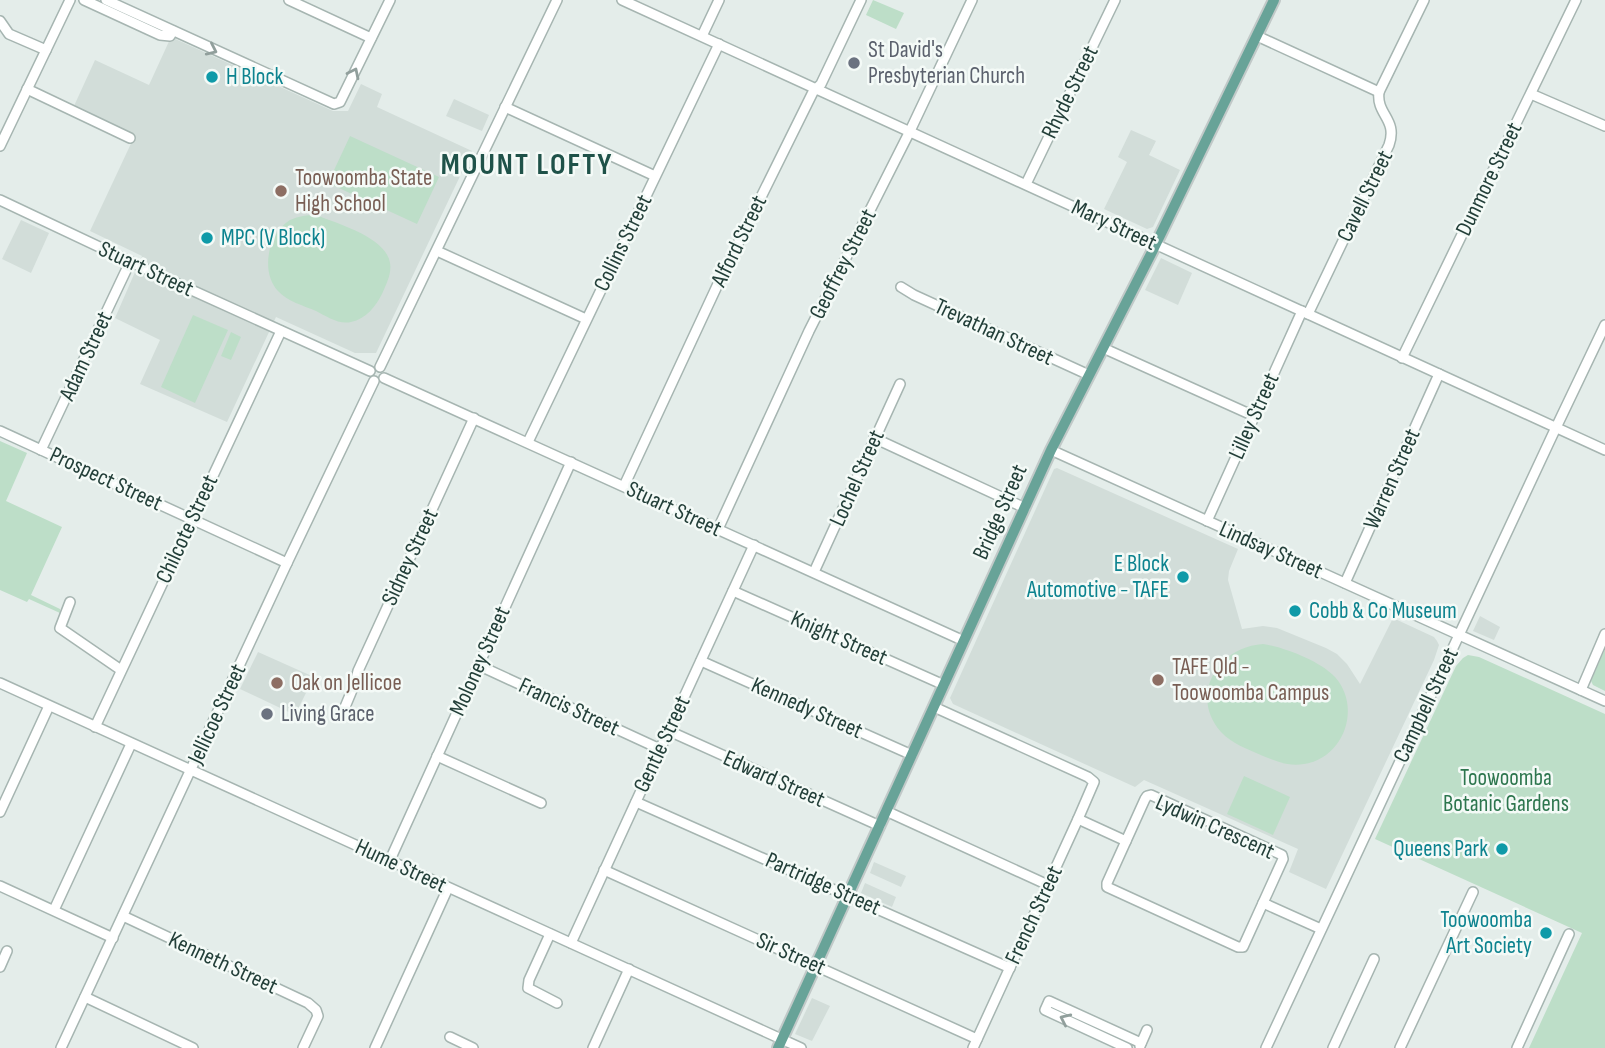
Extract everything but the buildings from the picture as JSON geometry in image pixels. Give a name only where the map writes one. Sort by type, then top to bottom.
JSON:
[{"type":"main road","name":"Bridge Street","points":[[780,1044],[1051,450],[1156,244],[1274,0]]},
{"type":"street","points":[[0,146],[70,0]]},
{"type":"street","points":[[84,0],[160,35],[170,36],[173,31]]},
{"type":"street","points":[[106,0],[334,104],[340,102],[390,0]]},
{"type":"street","points":[[289,0],[371,38]]},
{"type":"street","points":[[380,367],[557,0]]},
{"type":"street","name":"Mary Street","points":[[622,0],[1605,450]]},
{"type":"street","points":[[702,36],[719,0]]},
{"type":"street","name":"Alford Street","points":[[624,486],[717,286],[861,0]]},
{"type":"street","name":"Geoffrey Street","points":[[718,529],[809,331],[910,131],[972,0]]},
{"type":"street","name":"Rhyde Street","points":[[1026,184],[1115,0]]},
{"type":"street","points":[[1257,36],[1379,92],[1424,0]]},
{"type":"street","name":"Dunmore Street","points":[[1402,358],[1576,0]]},
{"type":"street","points":[[0,21],[9,34],[46,50]]},
{"type":"street","name":"Collins Street","points":[[528,442],[719,44]]},
{"type":"street","points":[[27,89],[130,138]]},
{"type":"street","name":"Cavell Street","points":[[1305,313],[1392,137],[1390,124],[1379,106],[1379,92]]},
{"type":"street","points":[[1531,94],[1605,126]]},
{"type":"street","points":[[505,107],[655,176]]},
{"type":"street","name":"Stuart Street","points":[[0,200],[370,370]]},
{"type":"street","points":[[437,251],[586,319]]},
{"type":"street","name":"Adam Street","points":[[41,450],[130,262]]},
{"type":"street","name":"Trevathan Street","points":[[901,287],[1089,375]]},
{"type":"street","name":"Lilley Street","points":[[1207,521],[1254,416],[1305,313]]},
{"type":"street","name":"Campbell Street","points":[[1266,1048],[1605,325]]},
{"type":"street","name":"Chilcote Street","points":[[95,727],[281,331]]},
{"type":"street","points":[[1103,348],[1254,416]]},
{"type":"street","points":[[376,366],[380,367],[384,370],[384,378],[379,382],[374,381],[369,376],[370,370],[376,366]]},
{"type":"street","name":"Warren Street","points":[[1345,583],[1439,374]]},
{"type":"street","name":"Stuart Street","points":[[384,378],[964,641]]},
{"type":"street","name":"Jellicoe Street","points":[[61,1048],[374,381]]},
{"type":"street","name":"Lochel Street","points":[[814,572],[900,384]]},
{"type":"street","name":"Sidney Street","points":[[339,693],[347,702],[358,671],[474,418]]},
{"type":"street","name":"Prospect Street","points":[[0,431],[287,563]]},
{"type":"street","points":[[874,438],[1025,508]]},
{"type":"street","name":"Lindsay Street","points":[[1051,450],[1605,701]]},
{"type":"street","name":"Moloney Street","points":[[390,860],[571,462]]},
{"type":"street","name":"Gentle Street","points":[[571,943],[754,545]]},
{"type":"street","name":"Knight Street","points":[[733,591],[944,685]]},
{"type":"street","points":[[70,602],[60,628],[121,670]]},
{"type":"street","points":[[1581,690],[1605,634]]},
{"type":"street","name":"Kennedy Street","points":[[701,661],[912,755]]},
{"type":"street","name":"Francis Street","points":[[478,665],[660,749]]},
{"type":"street","name":"Hume Street","points":[[0,683],[629,969],[780,1044],[802,1048]]},
{"type":"street","points":[[0,812],[49,706]]},
{"type":"street","name":"French Street","points":[[934,707],[1094,782],[975,1044]]},
{"type":"street","name":"Edward Street","points":[[669,731],[880,826]]},
{"type":"street","points":[[54,910],[131,744]]},
{"type":"street","points":[[437,756],[541,803]]},
{"type":"street","name":"Lydwin Crescent","points":[[1151,795],[1282,855],[1283,859],[1245,945],[1241,948],[1109,889],[1107,883],[1126,841],[1146,797],[1151,795]]},
{"type":"street","name":"Partridge Street","points":[[636,802],[1010,968]]},
{"type":"street","points":[[887,811],[1048,885]]},
{"type":"street","points":[[1078,819],[1126,841]]},
{"type":"street","name":"Sir Street","points":[[604,870],[816,965],[975,1044]]},
{"type":"street","points":[[0,886],[113,938]]},
{"type":"street","points":[[375,1048],[448,888]]},
{"type":"street","points":[[1400,1048],[1472,892]]},
{"type":"street","points":[[1264,903],[1321,929]]},
{"type":"street","name":"Kenneth Street","points":[[122,916],[308,1003],[318,1016],[303,1048]]},
{"type":"street","points":[[550,934],[528,988],[557,1003]]},
{"type":"street","points":[[1517,1048],[1569,934]]},
{"type":"street","points":[[0,967],[7,951]]},
{"type":"street","points":[[1333,1048],[1374,959]]},
{"type":"street","points":[[593,1048],[629,969]]},
{"type":"street","points":[[85,997],[193,1048]]},
{"type":"street","points":[[1128,1048],[1045,1010],[1049,1001],[1140,1046],[1147,1030]]},
{"type":"street","points":[[450,1037],[473,1048]]},
{"type":"shaded area","name":"Toowoomba State High School","points":[[171,37],[333,111],[348,111],[361,84],[382,94],[377,107],[472,151],[376,353],[355,353],[276,317],[227,422],[140,384],[160,340],[115,318],[142,256],[90,231],[135,135],[74,106],[95,60],[149,85]]},
{"type":"shaded area","points":[[454,99],[489,115],[482,131],[446,116]]},
{"type":"shaded area","points":[[1131,130],[1156,141],[1149,155],[1180,170],[1153,227],[1147,229],[1104,209],[1127,162],[1118,157]]},
{"type":"shaded area","points":[[21,220],[49,233],[31,273],[2,259]]},
{"type":"shaded area","points":[[1161,258],[1192,273],[1178,305],[1145,290]]},
{"type":"shaded area","name":"TAFE Qld - Toowoomba Campus","points":[[1057,468],[1238,549],[1228,580],[1242,629],[1263,626],[1277,628],[1326,648],[1347,664],[1360,684],[1393,618],[1434,637],[1437,641],[1439,645],[1434,660],[1326,889],[1289,872],[1298,849],[1144,780],[1135,787],[953,704],[950,698],[1054,469]]},
{"type":"shaded area","points":[[1480,616],[1500,627],[1494,640],[1473,631]]},
{"type":"shaded area","name":"Oak on Jellicoe","points":[[258,652],[314,677],[295,715],[240,689]]},
{"type":"shaded area","points":[[874,862],[906,876],[901,887],[870,873]]},
{"type":"shaded area","points":[[865,883],[896,897],[892,907],[861,893]]},
{"type":"shaded area","points":[[812,998],[830,1006],[812,1041],[795,1034]]},
{"type":"green space","points":[[873,0],[904,13],[896,29],[866,15]]},
{"type":"green space","points":[[350,136],[439,177],[417,224],[328,183]]},
{"type":"green space","points":[[316,215],[371,239],[387,254],[390,271],[382,294],[370,311],[361,318],[346,323],[333,320],[286,298],[272,283],[268,264],[276,234],[290,220]]},
{"type":"green space","points":[[193,315],[228,330],[195,403],[161,387]]},
{"type":"green space","points":[[231,332],[241,337],[231,360],[221,356]]},
{"type":"green space","points":[[0,441],[27,453],[6,501],[62,527],[31,595],[60,609],[60,613],[0,590]]},
{"type":"green space","points":[[1263,644],[1311,660],[1335,677],[1343,689],[1348,716],[1345,730],[1330,752],[1318,760],[1293,765],[1263,756],[1230,740],[1212,718],[1208,689],[1221,664],[1247,647]]},
{"type":"green space","points":[[1605,649],[1605,691],[1591,681]]},
{"type":"green space","name":"Toowoomba Botanic Gardens","points":[[1468,655],[1479,657],[1605,714],[1605,1048],[1529,1048],[1582,933],[1375,839],[1456,666]]},
{"type":"green space","points":[[1244,776],[1290,797],[1273,835],[1227,814]]},
{"type":"place","name":"St David's Presbyterian Church","points":[[854,63]]},
{"type":"place","name":"H Block","points":[[212,77]]},
{"type":"place","name":"Toowoomba State High School","points":[[281,191]]},
{"type":"place","name":"MPC (V Block)","points":[[207,238]]},
{"type":"place","name":"E Block Automotive - TAFE","points":[[1183,577]]},
{"type":"place","name":"Cobb & Co Museum","points":[[1295,611]]},
{"type":"place","name":"TAFE Qld - Toowoomba Campus","points":[[1158,680]]},
{"type":"place","name":"Oak on Jellicoe","points":[[277,683]]},
{"type":"place","name":"Living Grace","points":[[267,714]]},
{"type":"place","name":"Queens Park","points":[[1502,849]]},
{"type":"place","name":"Toowoomba Art Society","points":[[1546,933]]},
{"type":"district","name":"MOUNT LOFTY","points":[[527,165]]}]
